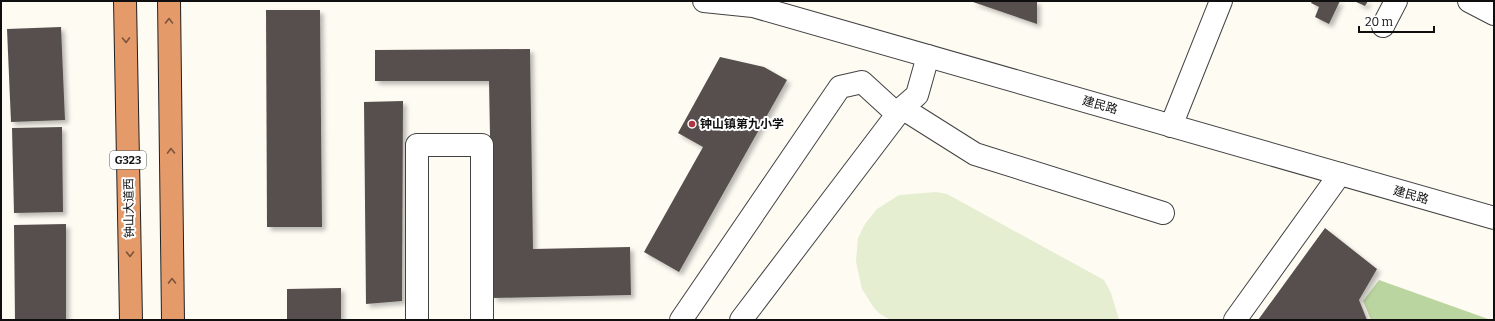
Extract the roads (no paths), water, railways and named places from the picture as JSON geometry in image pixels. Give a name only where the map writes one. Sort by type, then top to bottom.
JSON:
[{"type":"highway","name":"钟山大道西","points":[[125,1],[131,320]]},
{"type":"highway","points":[[169,1],[173,320]]},
{"type":"street","name":"建民路","points":[[704,1],[753,6],[1494,218]]},
{"type":"street","points":[[1171,126],[1221,1]]},
{"type":"street","points":[[1384,26],[1396,1]]},
{"type":"street","points":[[1469,1],[1494,14]]},
{"type":"street","points":[[741,320],[900,111],[917,95],[928,56]]},
{"type":"street","points":[[681,320],[840,87],[862,82],[900,111],[975,154],[1163,213]]},
{"type":"street","points":[[417,320],[417,145],[482,145],[482,320]]},
{"type":"street","points":[[1235,320],[1340,174]]},
{"type":"place","name":"钟山镇第九小学","points":[[692,124]]}]
